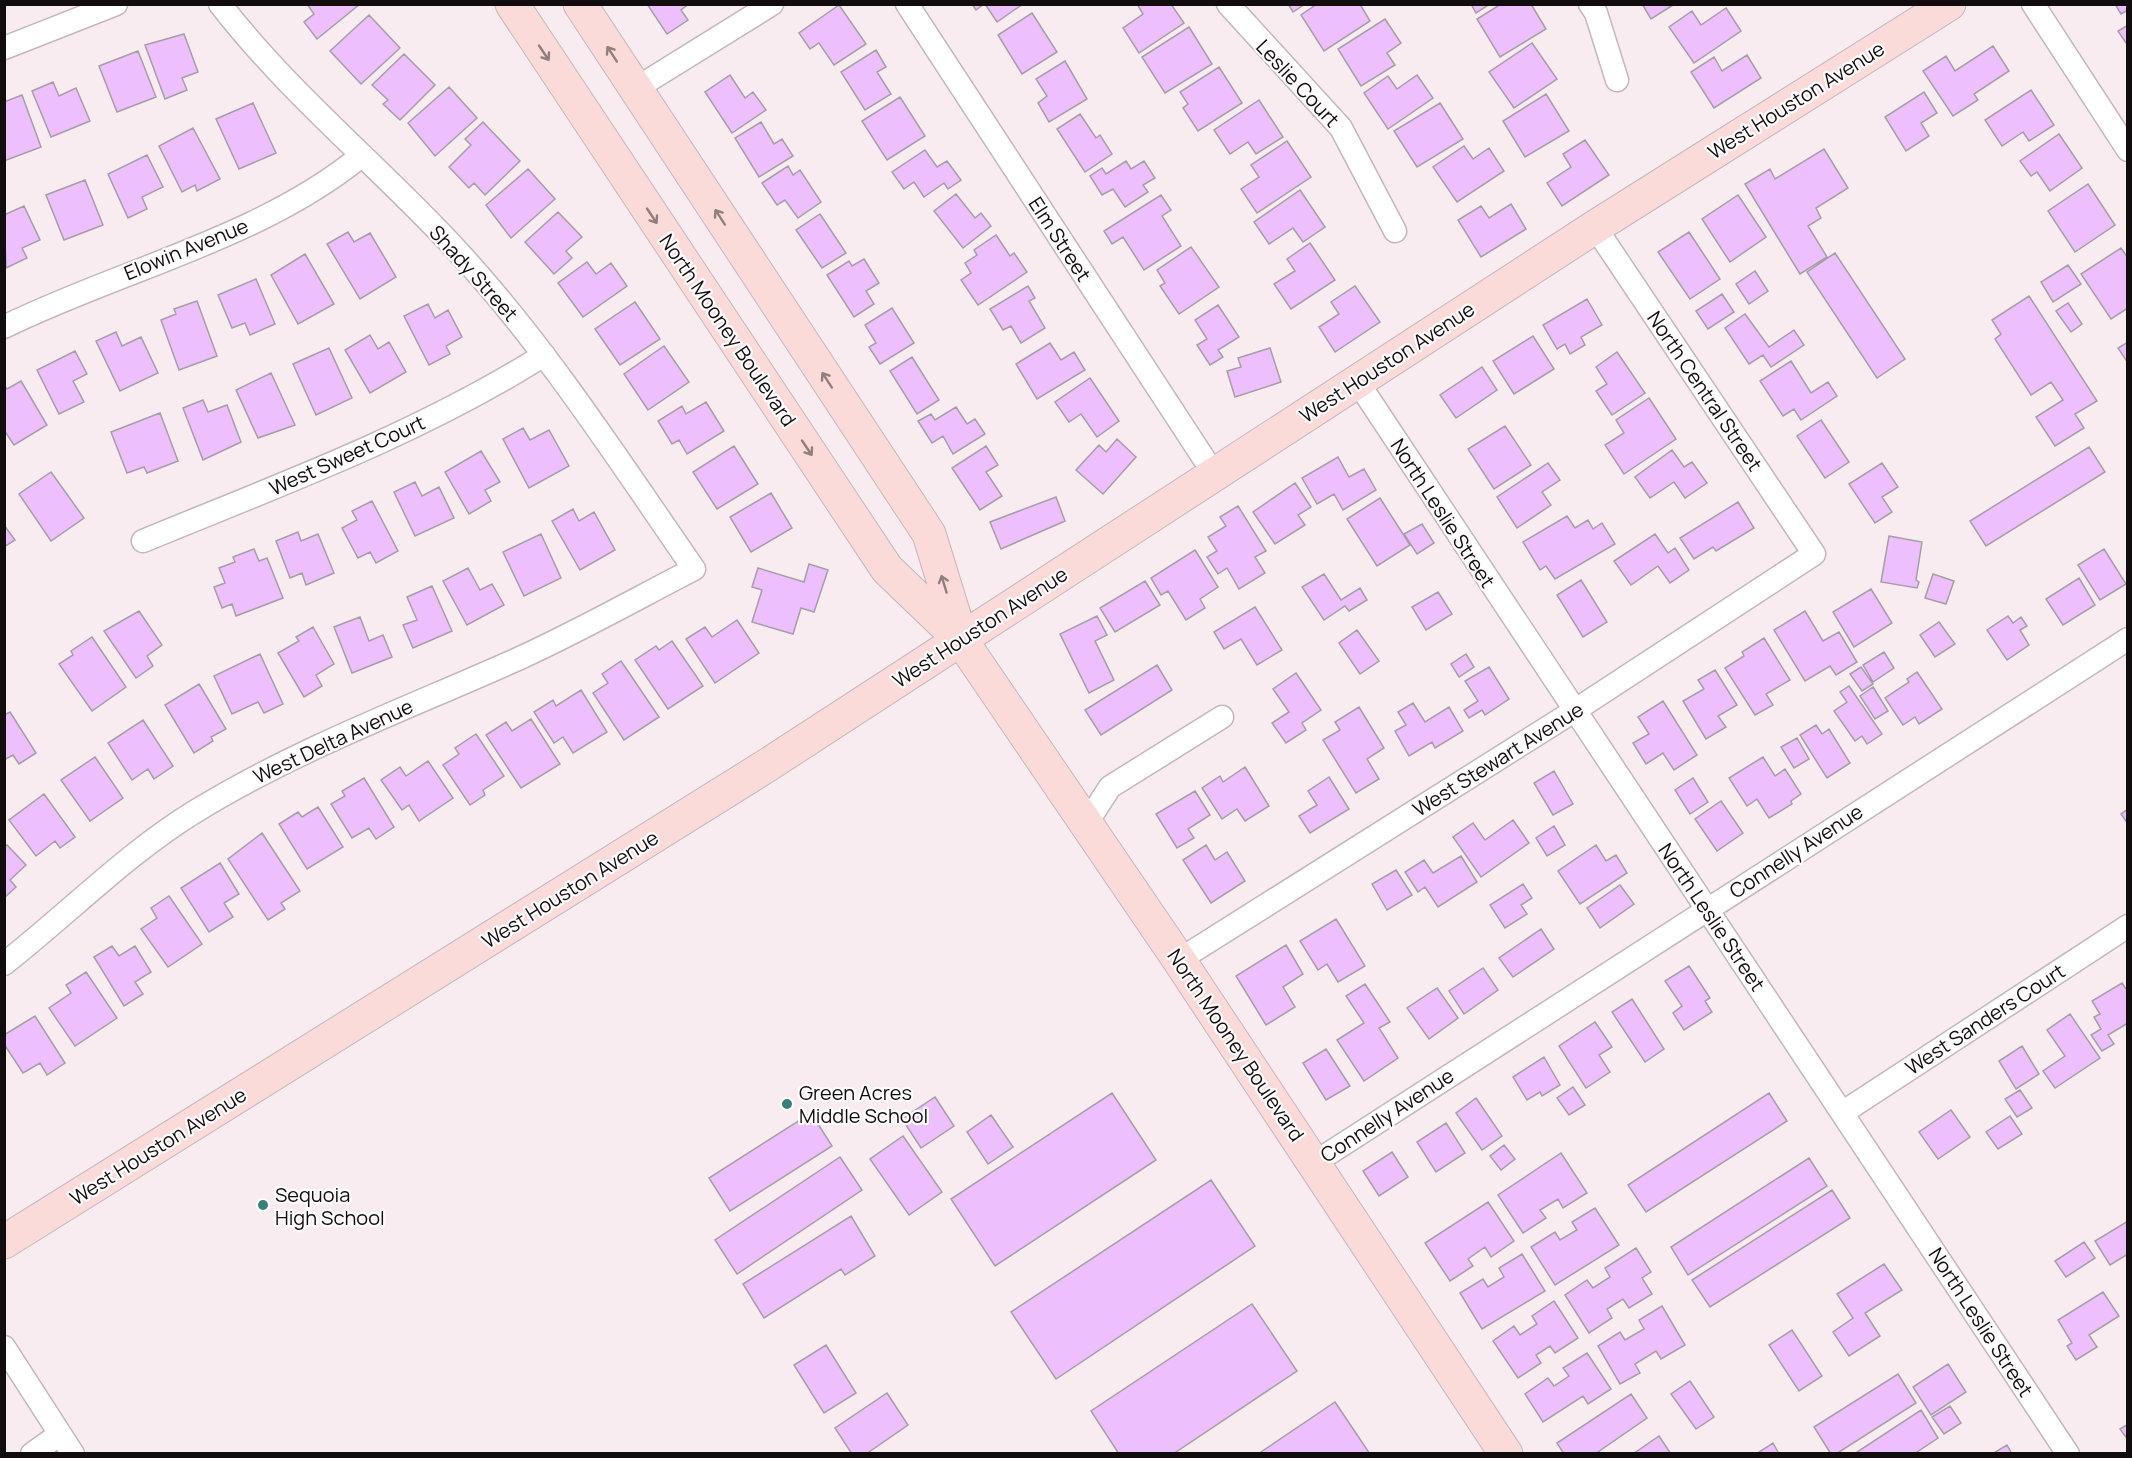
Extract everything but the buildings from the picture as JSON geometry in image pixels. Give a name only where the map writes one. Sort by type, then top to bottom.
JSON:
[{"type":"street","points":[[4,48],[116,4]]},
{"type":"street","name":"Shady Street","points":[[220,4],[305,103],[450,243],[544,355],[694,569]]},
{"type":"street","name":"North Mooney Boulevard","points":[[512,4],[887,569],[961,640],[1179,960],[1506,1454]]},
{"type":"street","name":"North Mooney Boulevard","points":[[580,4],[929,534],[961,640]]},
{"type":"street","points":[[635,89],[772,4]]},
{"type":"street","name":"Elm Street","points":[[907,4],[1214,474]]},
{"type":"street","name":"Leslie Court","points":[[1228,4],[1341,128],[1395,231]]},
{"type":"street","points":[[1590,4],[1596,13],[1617,80]]},
{"type":"street","name":"West Houston Avenue","points":[[4,1242],[756,773],[1595,227],[1949,4]]},
{"type":"street","points":[[2033,4],[2127,150]]},
{"type":"street","name":"Elowin Avenue","points":[[4,327],[99,284],[220,237],[277,211],[319,188],[361,156]]},
{"type":"street","name":"North Central Street","points":[[1595,227],[1814,554]]},
{"type":"street","name":"West Sweet Court","points":[[142,541],[326,466],[429,419],[500,382],[544,355]]},
{"type":"street","name":"North Leslie Street","points":[[1357,381],[2068,1454]]},
{"type":"street","name":"West Stewart Avenue","points":[[1179,960],[1574,711],[1814,554]]},
{"type":"street","name":"West Delta Avenue","points":[[4,964],[118,868],[193,812],[256,776],[322,743],[522,657],[694,569]]},
{"type":"street","name":"Connelly Avenue","points":[[1314,1163],[1706,908],[2127,639]]},
{"type":"street","points":[[1086,824],[1110,788],[1222,717]]},
{"type":"street","name":"West Sanders Court","points":[[1842,1113],[2127,926]]},
{"type":"street","points":[[4,1347],[73,1454]]},
{"type":"street","points":[[32,1454],[60,1434]]},
{"type":"place","name":"Green Acres Middle School","points":[[787,1104]]},
{"type":"place","name":"Sequoia High School","points":[[263,1205]]}]
